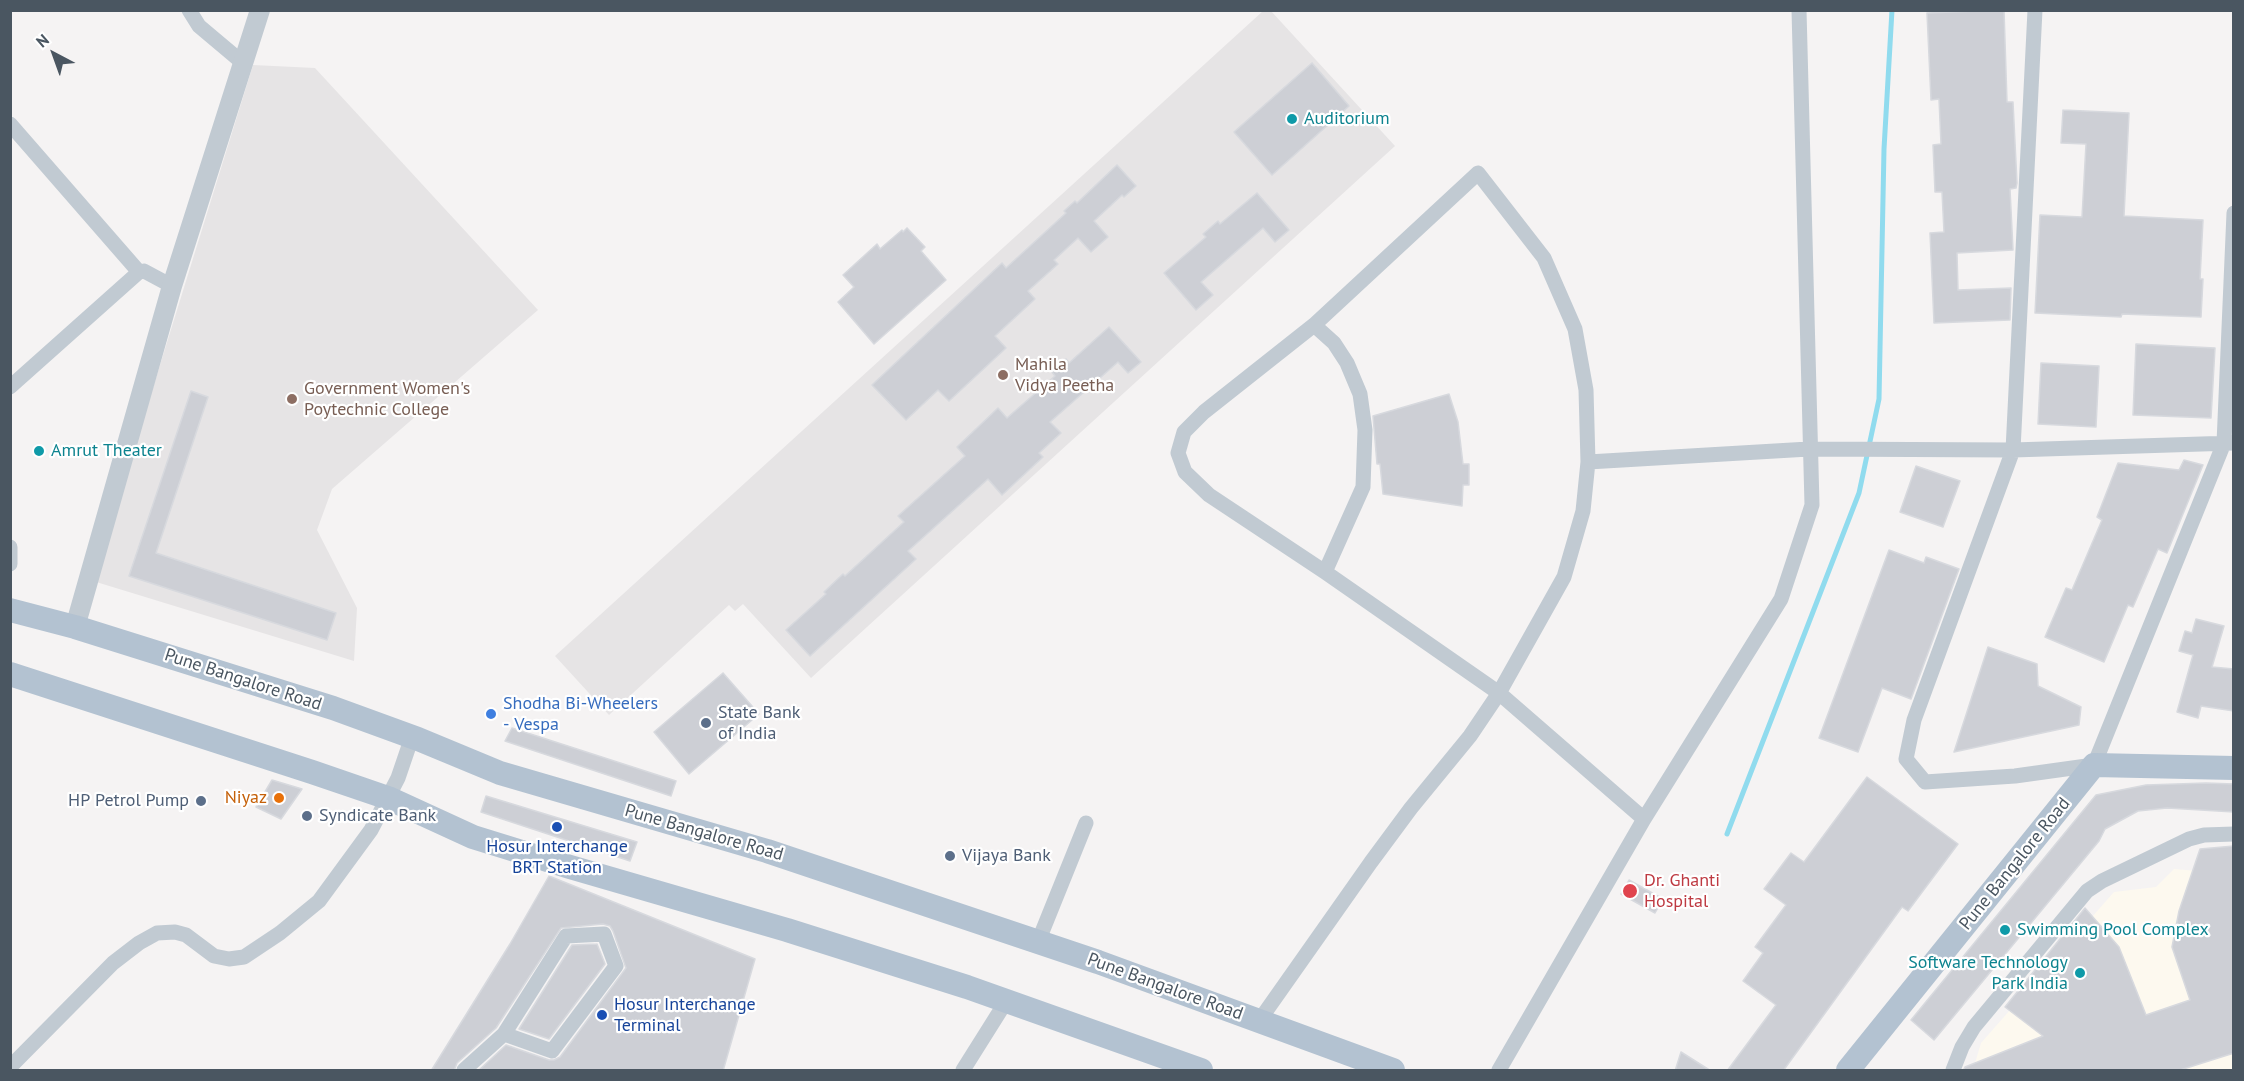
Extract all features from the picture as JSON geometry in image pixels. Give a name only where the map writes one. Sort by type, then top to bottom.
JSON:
[{"type":"main road","name":"Pune Bangalore Road","points":[[10,610],[75,627],[333,708],[500,772],[767,851],[1038,942],[1393,1071]]},
{"type":"main road","points":[[10,674],[388,798],[473,837],[787,930],[1007,1000],[1201,1071]]},
{"type":"main road","name":"Pune Bangalore Road","points":[[1848,1071],[2094,765]]},
{"type":"main road","points":[[2094,765],[2234,768]]},
{"type":"street","points":[[189,10],[199,26],[243,63]]},
{"type":"street","points":[[75,627],[172,286],[260,10]]},
{"type":"street","points":[[1499,1071],[1644,819],[1781,598],[1812,505],[1799,10]]},
{"type":"street","points":[[2035,10],[2013,450],[1914,720],[1906,759],[1925,782],[2014,776],[2094,765],[2229,443],[2234,213]]},
{"type":"street","points":[[10,124],[139,272]]},
{"type":"street","points":[[1259,1021],[1371,862],[1411,808],[1470,736],[1499,693],[1564,577],[1583,511],[1588,462],[1586,390],[1575,329],[1544,258],[1478,173],[1314,325],[1204,412],[1185,432],[1178,453],[1185,472],[1209,495],[1325,572],[1499,693],[1644,819]]},
{"type":"street","points":[[10,387],[139,272],[144,271],[172,286]]},
{"type":"street","points":[[1314,325],[1334,343],[1347,363],[1360,394],[1365,430],[1363,487],[1325,572]]},
{"type":"street","points":[[1588,462],[1809,449],[2013,450],[2229,443]]},
{"type":"street","points":[[10,547],[10,564]]},
{"type":"street","points":[[10,1067],[113,963],[139,943],[157,933],[175,932],[186,935],[214,956],[230,959],[244,957],[280,933],[319,901],[371,830],[388,798],[412,737]]},
{"type":"street","points":[[1038,942],[1086,823]]},
{"type":"street","points":[[1953,1071],[1962,1047],[1974,1028],[2087,891],[2102,880],[2189,839],[2204,835],[2234,834]]},
{"type":"street","points":[[464,1071],[504,1034],[566,936],[604,934],[616,966],[552,1052],[504,1034]]},
{"type":"street","points":[[963,1071],[1007,1000]]},
{"type":"shaded area","name":"Mahila Vidya Peetha","points":[[1263,11],[1271,11],[1395,146],[811,678],[743,604],[735,611],[729,605],[609,715],[555,656]]},
{"type":"shaded area","name":"Government Women's Poytechnic College","points":[[253,65],[315,68],[538,310],[332,489],[317,530],[357,608],[354,661],[93,581]]},
{"type":"shaded area","name":"Software Technology Park India","points":[[2174,869],[2233,874],[2233,1070],[1973,1070],[1981,1043],[2114,892],[2156,887]]},
{"type":"building","points":[[2004,10],[2007,102],[2013,102],[2017,183],[2016,188],[2010,189],[2013,250],[1957,253],[1958,290],[2011,288],[2010,320],[1934,323],[1930,233],[1944,232],[1942,192],[1935,192],[1933,145],[1941,144],[1939,99],[1931,100],[1927,13]]},
{"type":"building","name":"Auditorium","points":[[1312,63],[1349,106],[1272,175],[1234,132]]},
{"type":"building","points":[[2063,110],[2129,113],[2124,216],[2203,220],[2201,317],[2122,314],[2121,317],[2035,313],[2040,215],[2082,217],[2086,144],[2061,143]]},
{"type":"building","points":[[1117,165],[1136,186],[1124,197],[1122,195],[1094,221],[1108,237],[1091,252],[1078,238],[1054,260],[1058,264],[1028,291],[1035,299],[995,336],[1006,348],[949,401],[938,390],[906,420],[872,385],[1002,263],[1006,268],[1066,213],[1064,211],[1075,201],[1077,203]]},
{"type":"building","points":[[1257,193],[1289,230],[1275,242],[1263,228],[1201,282],[1213,295],[1196,310],[1164,273],[1206,237],[1203,234],[1218,221],[1220,224]]},
{"type":"building","points":[[907,228],[925,247],[921,251],[946,280],[874,344],[838,302],[854,287],[843,275],[877,244],[880,249]]},
{"type":"building","points":[[1109,327],[1141,362],[1128,373],[1118,362],[1050,422],[1061,433],[1039,453],[1043,457],[1002,495],[988,479],[908,551],[916,559],[810,656],[786,630],[826,594],[824,592],[843,574],[845,576],[904,522],[898,516],[965,456],[957,447],[998,408],[1007,418],[1055,376],[1052,372],[1066,359],[1069,363]]},
{"type":"building","points":[[2136,344],[2215,348],[2211,418],[2133,415]]},
{"type":"building","points":[[2041,363],[2099,366],[2096,427],[2038,424]]},
{"type":"building","points":[[191,391],[208,397],[156,553],[336,613],[327,640],[129,576]]},
{"type":"building","points":[[1449,394],[1458,422],[1463,464],[1469,464],[1469,485],[1463,485],[1462,506],[1383,494],[1380,464],[1377,464],[1373,416]]},
{"type":"building","points":[[2184,460],[2203,465],[2167,553],[2158,549],[2133,607],[2128,605],[2104,662],[2045,637],[2066,588],[2072,590],[2102,520],[2097,517],[2118,463],[2179,470]]},
{"type":"building","points":[[1916,466],[1960,481],[1943,527],[1900,512]]},
{"type":"building","points":[[1889,550],[1924,563],[1926,557],[1959,569],[1911,699],[1882,688],[1858,752],[1819,738]]},
{"type":"building","points":[[2196,619],[2224,626],[2212,667],[2234,669],[2234,711],[2201,706],[2198,718],[2177,712],[2193,655],[2179,651],[2185,631],[2192,633]]},
{"type":"building","points":[[1988,647],[2037,664],[2038,686],[2081,707],[2079,725],[1954,752]]},
{"type":"building","name":"State Bank of India","points":[[723,673],[759,714],[689,774],[654,732]]},
{"type":"building","points":[[512,728],[676,781],[671,796],[505,741]]},
{"type":"building","points":[[1867,777],[1958,844],[1908,911],[1902,907],[1783,1071],[1727,1071],[1776,1005],[1743,981],[1763,953],[1755,947],[1786,905],[1764,889],[1791,853],[1804,862]]},
{"type":"building","name":"Niyaz","points":[[272,780],[302,789],[281,819],[256,807]]},
{"type":"building","name":"Swimming Pool Complex","points":[[2234,784],[2234,812],[2167,808],[2138,811],[2105,829],[2099,841],[1934,1040],[1911,1020],[2096,795],[2146,785]]},
{"type":"building","name":"Hosur Interchange BRT Station","points":[[486,796],[637,842],[630,861],[481,812]]},
{"type":"building","name":"Software Technology Park India","points":[[2234,846],[2234,1053],[2177,1071],[1963,1071],[1965,1067],[2043,1036],[2005,1007],[2085,908],[2119,947],[2146,1015],[2190,1000],[2172,947],[2179,911],[2200,849]]},
{"type":"building","name":"Hosur Interchange Terminal","points":[[549,876],[755,959],[723,1071],[478,1071],[506,1045],[549,1060],[560,1057],[626,968],[613,931],[610,926],[603,924],[561,928],[496,1028],[457,1063],[454,1071],[431,1071],[510,944]]},
{"type":"building","points":[[1629,880],[1663,899],[1655,913],[1621,894]]},
{"type":"building","points":[[597,944],[605,964],[549,1039],[519,1029],[572,945]]},
{"type":"building","points":[[1681,1052],[1711,1071],[1675,1071]]},
{"type":"waterway","points":[[1727,834],[1859,493],[1879,399],[1884,149],[1892,10]]},
{"type":"place","name":"Auditorium","points":[[1292,119]]},
{"type":"place","name":"Mahila Vidya Peetha","points":[[1003,375]]},
{"type":"place","name":"Government Women's Poytechnic College","points":[[292,399]]},
{"type":"place","name":"Amrut Theater","points":[[39,451]]},
{"type":"place","name":"Shodha Bi-Wheelers - Vespa","points":[[491,714]]},
{"type":"place","name":"State Bank of India","points":[[706,723]]},
{"type":"place","name":"Niyaz","points":[[279,798]]},
{"type":"place","name":"HP Petrol Pump","points":[[201,801]]},
{"type":"place","name":"Syndicate Bank","points":[[307,816]]},
{"type":"place","name":"Hosur Interchange BRT Station","points":[[557,827]]},
{"type":"place","name":"Vijaya Bank","points":[[950,856]]},
{"type":"place","name":"Dr. Ghanti Hospital","points":[[1630,891]]},
{"type":"place","name":"Swimming Pool Complex","points":[[2005,930]]},
{"type":"place","name":"Software Technology Park India","points":[[2080,973]]},
{"type":"place","name":"Hosur Interchange Terminal","points":[[602,1015]]}]
